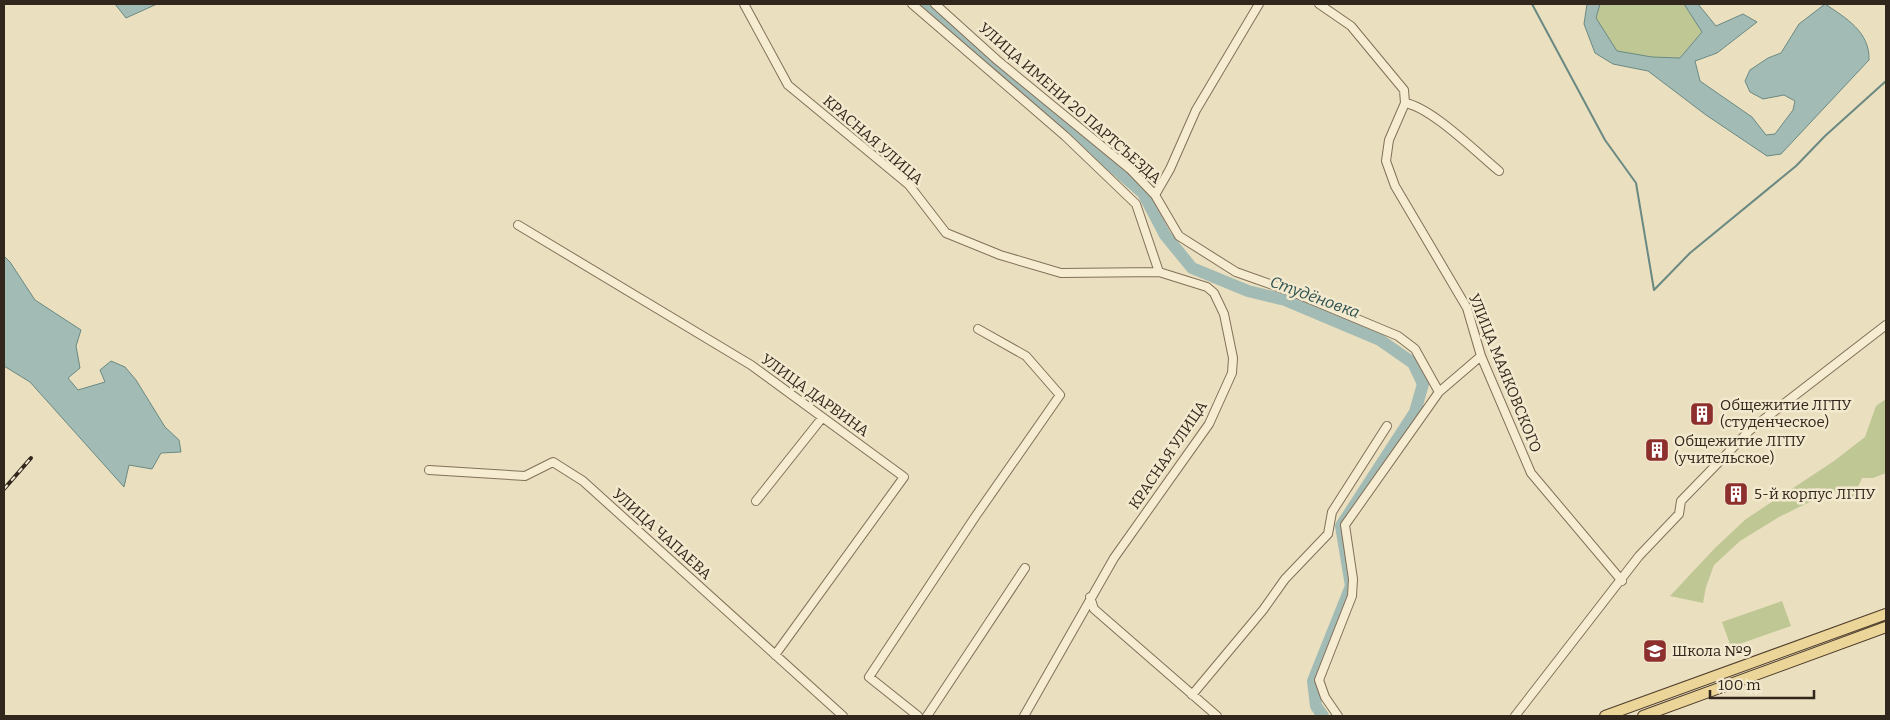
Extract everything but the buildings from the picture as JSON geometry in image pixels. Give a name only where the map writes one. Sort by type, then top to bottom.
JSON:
[{"type":"main road","points":[[1606,716],[1886,614]]},
{"type":"main road","points":[[1643,716],[1886,627]]},
{"type":"street","name":"КРАСНАЯ УЛИЦА","points":[[744,4],[788,85],[909,185],[946,233],[1000,255],[1062,273],[1159,272],[1207,287],[1214,293],[1224,314],[1233,358],[1232,373],[1222,400],[1209,424],[1114,558],[1090,597],[1024,716]]},
{"type":"street","name":"УЛИЦА ИМЕНИ 20 ПАРТСЪЕЗДА","points":[[912,4],[1065,136],[1136,204],[1159,272]]},
{"type":"street","name":"УЛИЦА ИМЕНИ 20 ПАРТСЪЕЗДА","points":[[935,4],[997,60],[1131,170],[1155,195],[1179,236],[1236,272],[1295,293],[1398,336],[1415,349],[1439,392]]},
{"type":"street","points":[[1155,195],[1170,169],[1196,110],[1258,4]]},
{"type":"street","points":[[1319,4],[1350,26],[1404,90],[1404,102],[1412,104],[1428,113],[1499,171]]},
{"type":"street","name":"УЛИЦА МАЯКОВСКОГО","points":[[1404,102],[1389,140],[1386,161],[1395,186],[1467,308],[1481,356],[1531,473],[1622,581]]},
{"type":"street","name":"УЛИЦА ДАРВИНА","points":[[518,225],[751,365],[904,477],[775,655]]},
{"type":"street","points":[[1515,716],[1640,556],[1679,514],[1681,501],[1750,430],[1886,325]]},
{"type":"street","points":[[918,716],[869,677],[975,517],[1060,395],[1026,356],[978,330]]},
{"type":"street","points":[[1338,716],[1325,697],[1319,680],[1352,596],[1353,579],[1345,525],[1439,392],[1481,356]]},
{"type":"street","points":[[756,500],[822,418]]},
{"type":"street","points":[[1192,695],[1263,610],[1285,579],[1328,534],[1332,512],[1386,426]]},
{"type":"street","name":"УЛИЦА ЧАПАЕВА","points":[[429,470],[525,476],[553,462],[583,482],[775,655],[838,715]]},
{"type":"street","points":[[927,716],[1025,568]]},
{"type":"street","points":[[1090,597],[1094,609],[1217,716]]},
{"type":"green space","points":[[1600,4],[1684,4],[1702,32],[1680,58],[1652,57],[1617,51],[1596,18]]},
{"type":"green space","points":[[1886,399],[1886,473],[1873,478],[1862,478],[1853,498],[1845,500],[1835,491],[1832,491],[1779,517],[1740,541],[1714,565],[1706,587],[1703,603],[1670,596],[1715,548],[1746,519],[1834,461],[1865,437],[1876,406]]},
{"type":"green space","points":[[1782,601],[1791,626],[1731,647],[1722,622]]},
{"type":"water","points":[[115,4],[157,4],[126,18]]},
{"type":"water","points":[[1587,4],[1600,4],[1596,18],[1617,51],[1652,57],[1680,58],[1702,32],[1684,4],[1698,4],[1716,26],[1743,14],[1757,22],[1717,53],[1695,61],[1700,81],[1752,117],[1766,135],[1775,134],[1793,110],[1795,101],[1784,95],[1763,99],[1750,92],[1745,81],[1750,70],[1768,58],[1781,53],[1799,24],[1825,4],[1848,20],[1861,34],[1866,41],[1869,60],[1781,154],[1767,156],[1706,115],[1648,71],[1613,64],[1595,53],[1584,24]]},
{"type":"water","points":[[4,256],[35,300],[81,330],[76,346],[80,368],[68,378],[78,390],[105,382],[100,370],[111,361],[125,367],[136,380],[165,427],[179,440],[181,452],[161,453],[152,469],[129,465],[124,487],[30,382],[4,366]]},
{"type":"waterway","name":"Студёновка","points":[[925,4],[1143,193],[1165,235],[1192,268],[1248,291],[1285,300],[1380,340],[1413,363],[1423,384],[1415,412],[1341,526],[1351,586],[1313,681],[1316,706],[1323,716]]},
{"type":"waterway","points":[[1532,4],[1605,140],[1636,183],[1654,290],[1690,253],[1796,166],[1825,136],[1886,81]]},
{"type":"railway","points":[[4,489],[31,458]]},
{"type":"place","name":"Общежитие ЛГПУ (студенческое)","points":[[1702,414]]},
{"type":"place","name":"Общежитие ЛГПУ (учительское)","points":[[1657,450]]},
{"type":"place","name":"5-й корпус ЛГПУ","points":[[1736,494]]},
{"type":"place","name":"Школа №9","points":[[1655,651]]}]
